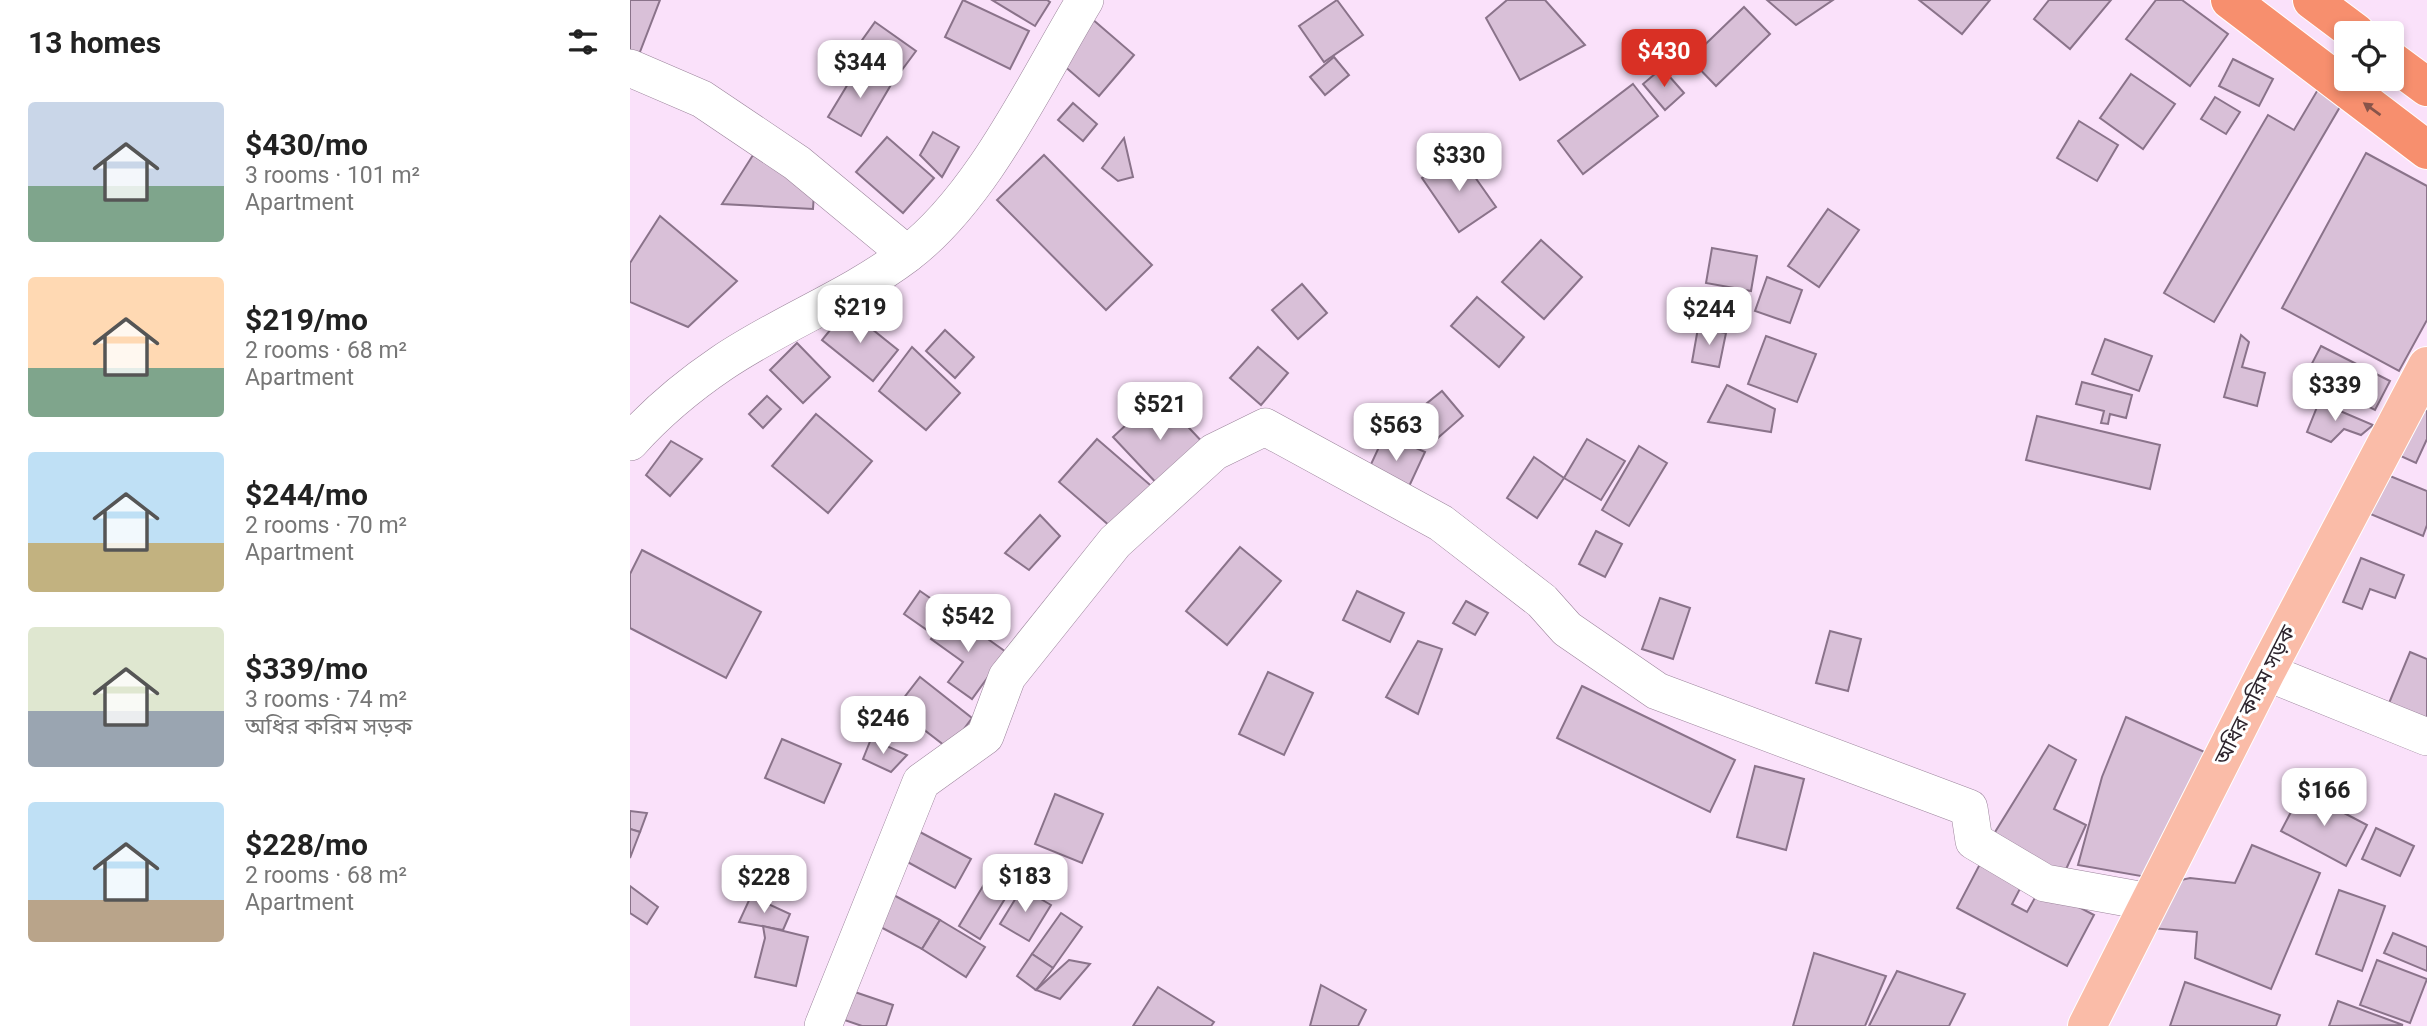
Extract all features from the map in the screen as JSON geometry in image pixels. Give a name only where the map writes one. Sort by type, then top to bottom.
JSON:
[{"type":"highway","points":[[2230,0],[2427,150]]},
{"type":"highway","points":[[2404,70],[2427,87]]},
{"type":"main road","name":"অধির করিম সড়ক","points":[[2087,1026],[2266,672],[2427,366]]},
{"type":"street","points":[[630,442],[656,413],[723,362],[874,277],[941,225],[987,163],[1085,0]]},
{"type":"street","points":[[630,68],[702,99],[797,163],[907,254]]},
{"type":"street","points":[[823,1026],[921,782],[985,736],[1007,677],[1115,542],[1214,452],[1265,427],[1441,523],[1542,601],[1567,629],[1657,691],[1969,808],[1974,841],[2045,883],[2150,902]]},
{"type":"street","points":[[2266,672],[2427,737]]},
{"type":"building","points":[[630,0],[660,0],[638,57],[630,54]]},
{"type":"building","points":[[963,0],[1029,31],[1010,69],[945,37]]},
{"type":"building","points":[[992,0],[1047,0],[1050,2],[1035,26]]},
{"type":"building","points":[[1337,0],[1363,35],[1324,62],[1299,26]]},
{"type":"building","points":[[1507,0],[1545,0],[1585,45],[1520,80],[1486,18]]},
{"type":"building","points":[[1767,0],[1833,0],[1796,25]]},
{"type":"building","points":[[1919,0],[1990,0],[1962,34]]},
{"type":"building","points":[[2049,0],[2111,0],[2070,49],[2034,19]]},
{"type":"building","points":[[2156,0],[2182,0],[2228,34],[2190,86],[2126,39]]},
{"type":"building","points":[[1744,7],[1770,34],[1716,86],[1690,59]]},
{"type":"building","points":[[1091,18],[1134,55],[1099,96],[1055,58]]},
{"type":"building","points":[[875,22],[916,51],[896,78],[855,50]]},
{"type":"building","points":[[1334,57],[1349,75],[1325,95],[1310,77]]},
{"type":"building","points":[[2233,59],[2273,79],[2259,106],[2219,86]]},
{"type":"building","points":[[860,64],[892,83],[861,136],[828,117]]},
{"type":"building","points":[[1662,68],[1684,93],[1665,110],[1643,84]]},
{"type":"building","points":[[2131,74],[2175,104],[2143,149],[2100,118]]},
{"type":"building","points":[[1633,84],[1658,116],[1583,174],[1558,141]]},
{"type":"building","points":[[2320,86],[2344,100],[2214,322],[2164,293],[2268,115],[2294,130]]},
{"type":"building","points":[[2215,97],[2240,112],[2226,134],[2201,119]]},
{"type":"building","points":[[1073,103],[1097,124],[1083,141],[1058,120]]},
{"type":"building","points":[[2079,121],[2118,145],[2097,181],[2057,158]]},
{"type":"building","points":[[933,132],[959,147],[942,177],[920,155]]},
{"type":"building","points":[[887,137],[934,178],[903,213],[856,172]]},
{"type":"building","points":[[1124,138],[1133,177],[1118,181],[1102,168]]},
{"type":"building","points":[[1458,153],[1496,207],[1459,232],[1422,178]]},
{"type":"building","points":[[2366,153],[2427,186],[2427,320],[2399,371],[2282,308]]},
{"type":"building","points":[[753,155],[814,193],[813,209],[722,204]]},
{"type":"building","points":[[1044,155],[1152,265],[1106,310],[997,200]]},
{"type":"building","points":[[1828,209],[1859,230],[1819,287],[1788,266]]},
{"type":"building","points":[[660,216],[737,281],[688,327],[630,302],[630,263]]},
{"type":"building","points":[[1541,240],[1582,277],[1544,319],[1502,282]]},
{"type":"building","points":[[1712,248],[1757,256],[1751,291],[1706,283]]},
{"type":"building","points":[[1767,277],[1802,290],[1790,323],[1755,311]]},
{"type":"building","points":[[1302,284],[1327,313],[1298,339],[1272,310]]},
{"type":"building","points":[[1477,297],[1524,337],[1499,367],[1451,326]]},
{"type":"building","points":[[1708,298],[1732,299],[1738,314],[1701,312]]},
{"type":"building","points":[[847,309],[898,350],[873,381],[822,340]]},
{"type":"building","points":[[1698,328],[1726,333],[1719,367],[1692,362]]},
{"type":"building","points":[[945,330],[974,357],[955,378],[926,351]]},
{"type":"building","points":[[2241,335],[2249,342],[2242,367],[2265,373],[2257,406],[2224,397]]},
{"type":"building","points":[[1766,336],[1816,354],[1797,402],[1748,384]]},
{"type":"building","points":[[2105,339],[2152,356],[2139,391],[2092,374]]},
{"type":"building","points":[[797,343],[830,377],[803,403],[770,370]]},
{"type":"building","points":[[2321,346],[2390,381],[2375,410],[2306,375]]},
{"type":"building","points":[[912,347],[960,393],[926,430],[879,391]]},
{"type":"building","points":[[1258,347],[1288,373],[1261,405],[1230,378]]},
{"type":"building","points":[[2082,382],[2132,395],[2126,418],[2110,414],[2108,424],[2101,423],[2104,411],[2076,404]]},
{"type":"building","points":[[1727,385],[1775,409],[1771,432],[1708,422]]},
{"type":"building","points":[[1442,391],[1463,416],[1432,443],[1410,417]]},
{"type":"building","points":[[1158,395],[1207,447],[1162,489],[1113,437]]},
{"type":"building","points":[[767,396],[781,409],[763,428],[749,414]]},
{"type":"building","points":[[2319,402],[2373,425],[2361,435],[2344,429],[2331,442],[2307,432]]},
{"type":"building","points":[[2415,406],[2427,411],[2427,439],[2416,463],[2394,453]]},
{"type":"building","points":[[816,414],[872,461],[828,513],[772,466]]},
{"type":"building","points":[[2037,416],[2160,445],[2150,489],[2026,460]]},
{"type":"building","points":[[1385,434],[1425,452],[1406,493],[1366,475]]},
{"type":"building","points":[[1097,439],[1156,490],[1118,533],[1059,482]]},
{"type":"building","points":[[1587,439],[1625,461],[1601,500],[1564,478]]},
{"type":"building","points":[[671,441],[702,459],[670,496],[646,475]]},
{"type":"building","points":[[1639,446],[1667,463],[1629,526],[1602,510]]},
{"type":"building","points":[[1534,457],[1564,478],[1537,518],[1507,498]]},
{"type":"building","points":[[2385,474],[2427,491],[2427,525],[2423,536],[2368,513]]},
{"type":"building","points":[[1040,515],[1060,536],[1029,570],[1005,553]]},
{"type":"building","points":[[1596,531],[1622,544],[1605,577],[1579,564]]},
{"type":"building","points":[[1240,547],[1281,581],[1227,645],[1186,611]]},
{"type":"building","points":[[642,550],[761,612],[726,678],[630,628],[630,574]]},
{"type":"building","points":[[2361,558],[2404,575],[2395,598],[2370,589],[2362,609],[2343,602]]},
{"type":"building","points":[[920,591],[943,607],[927,630],[904,614]]},
{"type":"building","points":[[1357,591],[1404,613],[1390,642],[1343,620]]},
{"type":"building","points":[[1660,598],[1690,608],[1673,659],[1642,649]]},
{"type":"building","points":[[1466,601],[1488,613],[1475,635],[1453,623]]},
{"type":"building","points":[[950,612],[1006,652],[972,699],[948,682],[963,662],[931,639]]},
{"type":"building","points":[[1830,631],[1861,639],[1848,691],[1816,683]]},
{"type":"building","points":[[1418,641],[1442,649],[1418,714],[1386,697]]},
{"type":"building","points":[[2410,652],[2427,659],[2427,725],[2387,708]]},
{"type":"building","points":[[1268,672],[1313,693],[1284,755],[1239,734]]},
{"type":"building","points":[[920,677],[972,718],[949,749],[896,708]]},
{"type":"building","points":[[1582,686],[1735,760],[1710,812],[1557,738]]},
{"type":"building","points":[[2126,717],[2209,754],[2152,878],[2078,865],[2102,777]]},
{"type":"building","points":[[782,739],[841,764],[824,803],[765,778]]},
{"type":"building","points":[[871,739],[907,755],[891,772],[863,759]]},
{"type":"building","points":[[2049,745],[2076,760],[2054,809],[2086,825],[2063,876],[1992,837]]},
{"type":"building","points":[[1755,766],[1804,779],[1786,850],[1737,837]]},
{"type":"building","points":[[2302,791],[2367,825],[2346,866],[2281,831]]},
{"type":"building","points":[[1055,794],[1103,814],[1082,863],[1035,844]]},
{"type":"building","points":[[630,811],[647,813],[640,832],[630,829]]},
{"type":"building","points":[[2376,828],[2414,846],[2400,876],[2362,859]]},
{"type":"building","points":[[630,829],[640,832],[630,858]]},
{"type":"building","points":[[918,831],[971,859],[955,888],[902,859]]},
{"type":"building","points":[[2252,845],[2320,873],[2271,989],[2195,958],[2197,932],[2150,928],[2172,882],[2190,878],[2235,883]]},
{"type":"building","points":[[1981,862],[2023,883],[2012,904],[2027,912],[2041,887],[2094,915],[2067,966],[1957,908]]},
{"type":"building","points":[[989,876],[1011,889],[980,939],[959,926]]},
{"type":"building","points":[[630,886],[658,907],[647,924],[630,913]]},
{"type":"building","points":[[1022,888],[1051,905],[1029,941],[1000,924]]},
{"type":"building","points":[[2339,890],[2385,906],[2362,971],[2316,954]]},
{"type":"building","points":[[888,892],[940,920],[922,949],[873,923]]},
{"type":"building","points":[[751,896],[790,914],[783,930],[739,922]]},
{"type":"building","points":[[1061,913],[1082,927],[1053,968],[1032,954]]},
{"type":"building","points":[[940,920],[985,947],[966,977],[922,949]]},
{"type":"building","points":[[763,926],[808,937],[796,986],[755,977],[765,938]]},
{"type":"building","points":[[2393,933],[2427,947],[2427,971],[2384,953]]},
{"type":"building","points":[[1814,953],[1886,976],[1865,1026],[1793,1026]]},
{"type":"building","points":[[1032,954],[1053,968],[1036,990],[1017,976]]},
{"type":"building","points":[[1069,960],[1090,964],[1060,999],[1036,990]]},
{"type":"building","points":[[2377,960],[2427,979],[2410,1023],[2360,1005]]},
{"type":"building","points":[[1897,971],[1965,994],[1949,1026],[1869,1026]]},
{"type":"building","points":[[2185,982],[2280,1015],[2276,1026],[2170,1026]]},
{"type":"building","points":[[1321,985],[1366,1010],[1358,1026],[1310,1026]]},
{"type":"building","points":[[840,987],[893,1005],[886,1026],[862,1026],[830,1015]]},
{"type":"building","points":[[1158,987],[1214,1022],[1211,1026],[1133,1026]]},
{"type":"building","points":[[2338,1001],[2403,1025],[2329,1026]]}]
